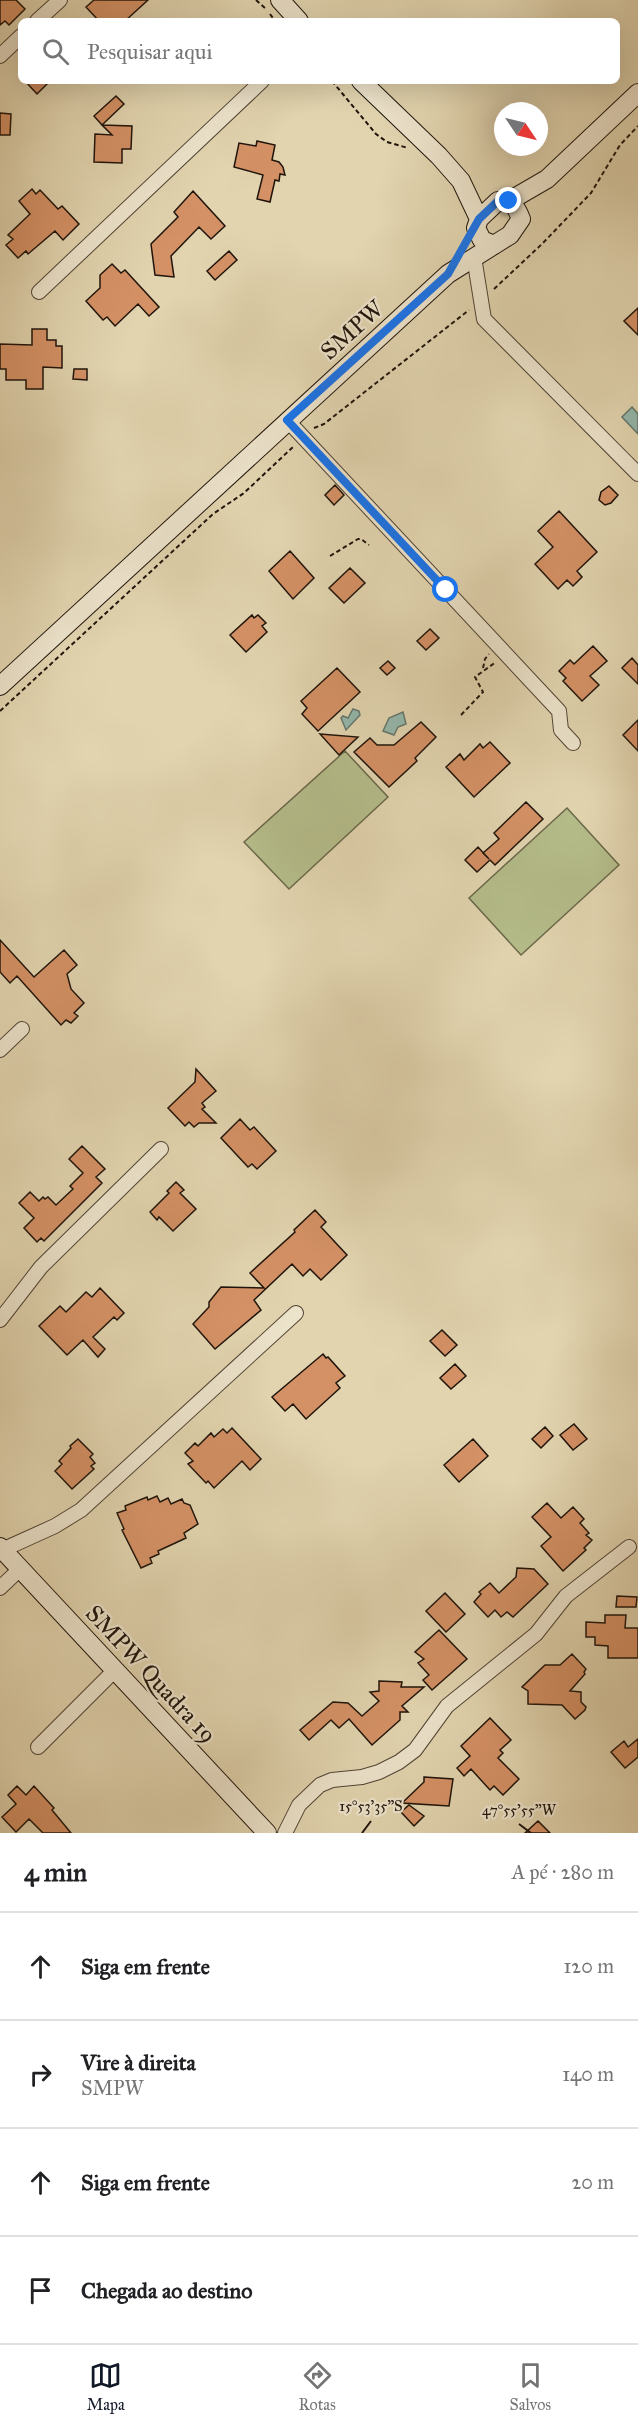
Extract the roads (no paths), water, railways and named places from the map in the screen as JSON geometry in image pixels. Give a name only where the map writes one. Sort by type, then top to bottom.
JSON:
[{"type":"street","points":[[41,18],[60,0]]},
{"type":"street","points":[[0,56],[18,39]]},
{"type":"street","points":[[39,292],[259,84]]},
{"type":"street","points":[[364,84],[440,156],[460,181],[478,224],[482,240],[494,245]]},
{"type":"street","points":[[521,219],[547,178],[638,93]]},
{"type":"street","points":[[504,201],[547,178]]},
{"type":"street","points":[[460,181],[517,206],[521,219]]},
{"type":"street","name":"SMPW","points":[[448,274],[478,224],[504,201]]},
{"type":"street","name":"SMPW","points":[[0,686],[448,274],[510,235],[521,219]]},
{"type":"street","points":[[474,257],[484,319],[638,474]]},
{"type":"street","points":[[287,420],[559,711],[561,730],[573,743]]},
{"type":"street","points":[[0,1050],[21,1029]]},
{"type":"street","points":[[0,1320],[41,1267],[161,1149]]},
{"type":"street","points":[[1,1548],[55,1526],[81,1510],[296,1313]]},
{"type":"street","points":[[285,1833],[299,1805],[320,1785],[332,1780],[362,1777],[379,1772],[399,1762],[415,1750],[447,1706],[536,1634],[566,1596],[629,1547]]},
{"type":"street","name":"SMPW Quadra 19","points":[[1,1548],[267,1833]]},
{"type":"street","points":[[0,1588],[20,1569]]},
{"type":"street","points":[[38,1747],[115,1670]]},
{"type":"water","points":[[632,407],[638,414],[638,434],[622,417]]},
{"type":"water","points":[[353,709],[359,711],[360,715],[346,730],[341,718],[343,716],[348,718]]},
{"type":"water","points":[[403,712],[406,724],[398,727],[394,735],[383,731],[389,718]]}]
